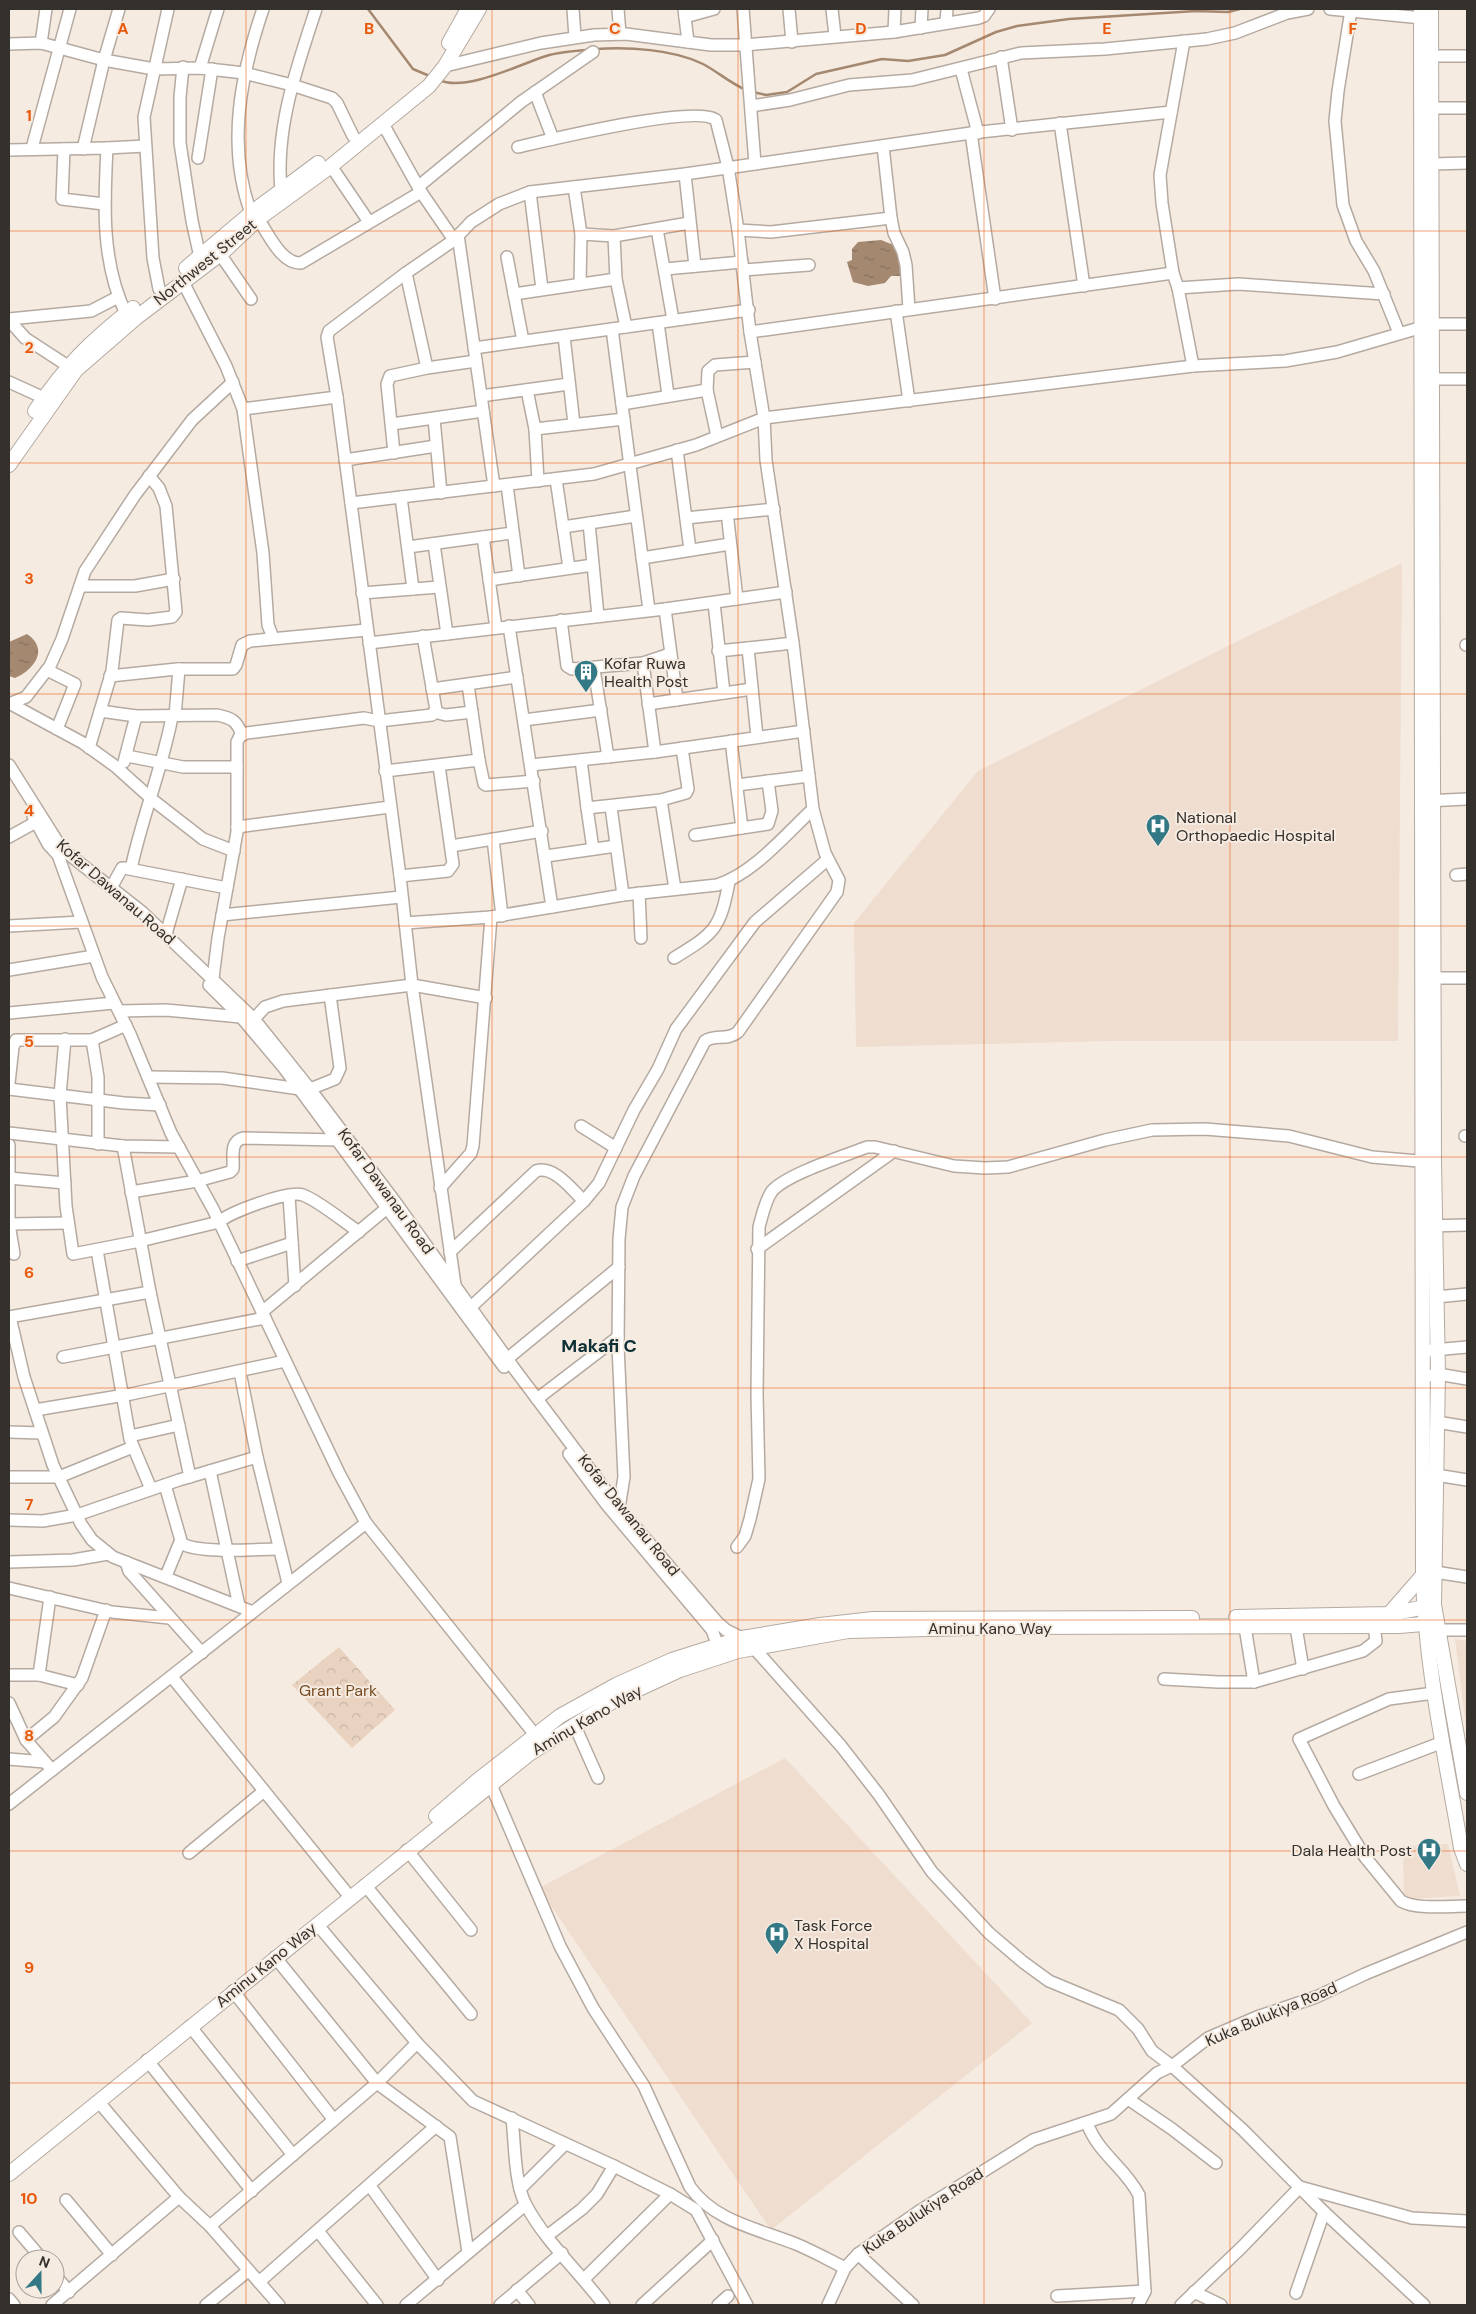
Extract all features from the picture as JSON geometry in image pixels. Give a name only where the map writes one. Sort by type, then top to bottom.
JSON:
[{"type":"main road","points":[[433,75],[468,9]]},
{"type":"main road","points":[[433,75],[479,9]]},
{"type":"main road","points":[[1425,12],[1431,56],[1432,108],[1427,325],[1432,379],[1427,801]]},
{"type":"main road","points":[[1425,12],[1429,1226],[1422,1316],[1422,1376],[1429,1474],[1429,1607],[1465,1763],[1467,1793]]},
{"type":"main road","name":"Northwest Street","points":[[9,449],[44,398],[84,348],[255,216],[330,166],[383,124],[433,75]]},
{"type":"main road","name":"Northwest Street","points":[[9,465],[76,370],[137,316],[220,254],[281,190],[433,75]]},
{"type":"main road","points":[[1429,1226],[1436,1297],[1438,1374],[1437,1422],[1429,1474]]},
{"type":"main road","points":[[1422,1316],[1436,1316]]},
{"type":"main road","points":[[1389,1614],[1429,1574]]},
{"type":"main road","name":"Aminu Kano Way","points":[[9,2163],[274,1948],[347,1893],[478,1780],[536,1736],[680,1670],[754,1648],[867,1629],[1012,1622],[1389,1614],[1429,1607]]},
{"type":"main road","name":"Aminu Kano Way","points":[[9,2174],[147,2060],[318,1924],[347,1893],[365,1885],[616,1685],[672,1660],[742,1638],[873,1619],[1246,1627],[1433,1625]]},
{"type":"main road","points":[[1433,1625],[1429,1647],[1434,1693],[1467,1864]]},
{"type":"main road","points":[[1399,1626],[1411,1632],[1429,1647]]},
{"type":"street","points":[[42,43],[46,9]]},
{"type":"street","points":[[32,148],[70,9]]},
{"type":"street","points":[[83,149],[104,60],[119,9]]},
{"type":"street","points":[[159,289],[153,258],[145,146],[145,106],[168,9]]},
{"type":"street","points":[[200,68],[218,9]]},
{"type":"street","points":[[263,9],[244,72],[240,103],[240,160],[245,196],[255,216],[284,257],[295,263],[302,263],[420,189],[483,132],[535,92],[593,52]]},
{"type":"street","points":[[281,190],[279,174],[282,137],[292,84],[316,9]]},
{"type":"street","points":[[573,9],[575,37]]},
{"type":"street","points":[[618,9],[620,34]]},
{"type":"street","points":[[688,42],[684,13],[714,9]]},
{"type":"street","points":[[743,9],[755,164]]},
{"type":"street","points":[[789,9],[792,42]]},
{"type":"street","points":[[832,9],[835,36]]},
{"type":"street","points":[[894,32],[895,9]]},
{"type":"street","points":[[921,28],[922,9]]},
{"type":"street","points":[[946,23],[947,9]]},
{"type":"street","points":[[433,75],[575,37],[620,34],[658,36],[711,45],[792,42],[921,28],[979,18],[984,16],[989,9]]},
{"type":"street","points":[[750,98],[784,102],[849,85],[912,80],[1033,51],[1105,48],[1184,41],[1236,33],[1287,13],[1308,9]]},
{"type":"street","points":[[1330,9],[1425,12]]},
{"type":"street","points":[[1351,10],[1335,121],[1342,192],[1349,225],[1384,294],[1399,333]]},
{"type":"street","points":[[1184,41],[1160,175],[1162,203],[1173,273],[1178,288],[1193,366]]},
{"type":"street","points":[[9,44],[42,43],[104,60],[154,69],[183,67],[244,72],[292,84],[332,98],[338,104],[352,136]]},
{"type":"street","points":[[1431,56],[1467,56]]},
{"type":"street","points":[[1001,58],[1012,130]]},
{"type":"street","points":[[183,67],[180,97],[180,143],[200,257]]},
{"type":"street","points":[[198,158],[212,69]]},
{"type":"street","points":[[961,69],[974,133],[995,299]]},
{"type":"street","points":[[535,92],[553,139]]},
{"type":"street","points":[[1432,108],[1467,108]]},
{"type":"street","points":[[455,1285],[412,985],[400,876],[337,398],[327,338],[329,331],[406,272],[456,237],[471,222],[499,204],[530,192],[685,174],[974,133],[1171,112]]},
{"type":"street","points":[[518,147],[629,124],[685,116],[710,117],[718,123],[728,168],[738,230],[749,310],[750,332],[764,418],[766,460],[793,643],[813,809],[828,860],[839,880],[837,892],[738,1032],[732,1037],[709,1038],[705,1041],[634,1176],[622,1207],[618,1267],[618,1337],[624,1477],[619,1508]]},
{"type":"street","points":[[1060,123],[1084,286]]},
{"type":"street","points":[[383,124],[420,189],[456,237],[494,486]]},
{"type":"street","points":[[9,150],[145,146]]},
{"type":"street","points":[[883,146],[891,218],[894,233],[903,252],[906,265],[909,309]]},
{"type":"street","points":[[107,148],[104,204],[112,277],[126,314]]},
{"type":"street","points":[[64,149],[62,199],[104,204]]},
{"type":"street","points":[[1432,164],[1467,163]]},
{"type":"street","points":[[330,166],[369,222]]},
{"type":"street","points":[[685,174],[695,266]]},
{"type":"street","points":[[574,187],[581,234],[580,284]]},
{"type":"street","points":[[530,192],[542,289]]},
{"type":"street","points":[[738,230],[771,232],[891,218]]},
{"type":"street","points":[[581,234],[614,236],[689,224]]},
{"type":"street","points":[[657,229],[673,320]]},
{"type":"street","points":[[614,236],[616,279],[626,327]]},
{"type":"street","points":[[220,254],[251,299]]},
{"type":"street","points":[[507,257],[523,342]]},
{"type":"street","points":[[664,269],[695,266],[809,265]]},
{"type":"street","points":[[406,272],[427,368]]},
{"type":"street","points":[[750,332],[1173,273]]},
{"type":"street","points":[[514,294],[616,279]]},
{"type":"street","points":[[183,282],[232,382],[243,409],[263,553],[268,625],[274,638]]},
{"type":"street","points":[[1178,288],[1238,284],[1384,294]]},
{"type":"street","points":[[9,319],[91,311],[118,297]]},
{"type":"street","points":[[474,348],[749,310]]},
{"type":"street","points":[[896,311],[909,401]]},
{"type":"street","points":[[9,319],[25,338],[68,366]]},
{"type":"street","points":[[658,322],[668,395]]},
{"type":"street","points":[[351,504],[594,474],[676,450],[764,418],[1193,366],[1306,359],[1427,325],[1467,324]]},
{"type":"street","points":[[612,329],[648,610]]},
{"type":"street","points":[[564,336],[574,424]]},
{"type":"street","points":[[394,452],[387,384],[390,376],[427,368],[476,361]]},
{"type":"street","points":[[718,436],[707,390],[708,371],[716,365],[755,362]]},
{"type":"street","points":[[1432,379],[1467,379]]},
{"type":"street","points":[[9,382],[44,398]]},
{"type":"street","points":[[10,704],[26,697],[47,670],[62,639],[86,571],[149,476],[192,420],[232,382]]},
{"type":"street","points":[[481,396],[569,384]]},
{"type":"street","points":[[527,390],[535,429],[538,482]]},
{"type":"street","points":[[622,404],[707,390]]},
{"type":"street","points":[[243,409],[337,398]]},
{"type":"street","points":[[392,424],[483,411]]},
{"type":"street","points":[[434,418],[441,493]]},
{"type":"street","points":[[535,429],[624,419]]},
{"type":"street","points":[[345,460],[436,446]]},
{"type":"street","points":[[676,450],[690,550]]},
{"type":"street","points":[[89,748],[110,676],[118,620],[121,618],[148,620],[175,616],[177,607],[164,496],[149,476]]},
{"type":"street","points":[[556,479],[569,568]]},
{"type":"street","points":[[507,485],[519,576]]},
{"type":"street","points":[[401,498],[413,589]]},
{"type":"street","points":[[686,518],[774,509]]},
{"type":"street","points":[[563,527],[636,516]]},
{"type":"street","points":[[728,521],[737,599]]},
{"type":"street","points":[[589,523],[598,616]]},
{"type":"street","points":[[408,547],[512,533]]},
{"type":"street","points":[[483,537],[496,628]]},
{"type":"street","points":[[434,544],[447,634]]},
{"type":"street","points":[[642,558],[730,544]]},
{"type":"street","points":[[489,580],[593,565]]},
{"type":"street","points":[[80,586],[135,586],[174,579]]},
{"type":"street","points":[[362,593],[439,586]]},
{"type":"street","points":[[369,643],[665,609],[786,592]]},
{"type":"street","points":[[714,603],[724,693]]},
{"type":"street","points":[[665,609],[677,700]]},
{"type":"street","points":[[561,620],[567,666],[572,669],[594,669],[643,663],[670,654]]},
{"type":"street","points":[[509,626],[546,856],[552,907]]},
{"type":"street","points":[[110,676],[179,669],[233,669],[236,667],[244,643],[274,638],[282,639],[367,630]]},
{"type":"street","points":[[423,636],[434,712]]},
{"type":"street","points":[[718,651],[793,643]]},
{"type":"street","points":[[748,648],[757,737]]},
{"type":"street","points":[[643,663],[655,752]]},
{"type":"street","points":[[131,869],[141,825],[151,798],[174,716],[179,669]]},
{"type":"street","points":[[594,669],[608,757]]},
{"type":"street","points":[[47,670],[75,684],[57,728]]},
{"type":"street","points":[[432,689],[517,677]]},
{"type":"street","points":[[468,685],[484,784],[534,781]]},
{"type":"street","points":[[648,704],[752,689]]},
{"type":"street","points":[[10,704],[57,728],[121,770],[151,798],[202,839],[234,851]]},
{"type":"street","points":[[524,720],[600,710]]},
{"type":"street","points":[[100,711],[136,716],[217,715],[228,717],[238,724],[242,736]]},
{"type":"street","points":[[213,978],[237,827],[237,742],[242,736],[364,718],[379,721],[428,716],[434,712],[446,715],[472,712]]},
{"type":"street","points":[[121,770],[136,716]]},
{"type":"street","points":[[531,765],[655,752],[804,732]]},
{"type":"street","points":[[731,741],[742,828]]},
{"type":"street","points":[[587,808],[611,807],[662,800],[686,793],[688,789],[682,748]]},
{"type":"street","points":[[126,756],[183,767],[237,767]]},
{"type":"street","points":[[385,771],[479,760]]},
{"type":"street","points":[[581,760],[593,849]]},
{"type":"street","name":"Kofar Dawanau Road","points":[[9,764],[30,803],[62,849],[166,934],[254,1019],[305,1089],[455,1285],[619,1508],[718,1623],[742,1638]]},
{"type":"street","points":[[400,876],[448,870],[453,864],[439,766]]},
{"type":"street","points":[[737,786],[809,776]]},
{"type":"street","points":[[9,777],[30,803],[36,822],[48,844],[58,855],[94,956],[179,1147],[219,1222],[338,1473],[366,1523],[536,1736]]},
{"type":"street","points":[[696,835],[768,824],[772,811],[768,781]]},
{"type":"street","points":[[1427,801],[1467,799]]},
{"type":"street","points":[[662,800],[675,889]]},
{"type":"street","points":[[237,827],[390,807]]},
{"type":"street","points":[[611,807],[623,895]]},
{"type":"street","points":[[405,924],[496,916],[623,895],[718,885],[728,882],[750,868],[813,809]]},
{"type":"street","points":[[9,837],[36,822]]},
{"type":"street","points":[[451,846],[542,831]]},
{"type":"street","points":[[440,1188],[471,1154],[473,1146],[486,998],[496,916],[493,839]]},
{"type":"street","points":[[546,856],[616,846]]},
{"type":"street","name":"Kofar Dawanau Road","points":[[58,855],[108,892],[151,930],[241,1017],[305,1089],[387,1208],[607,1505],[712,1630],[718,1646]]},
{"type":"street","points":[[471,1307],[584,1201],[599,1183],[634,1110],[658,1069],[672,1038],[709,984],[755,922],[828,860]]},
{"type":"street","points":[[111,888],[122,868],[227,888]]},
{"type":"street","points":[[166,934],[182,879]]},
{"type":"street","points":[[674,958],[706,938],[721,918],[728,882]]},
{"type":"street","points":[[639,893],[641,938]]},
{"type":"street","points":[[222,915],[401,896]]},
{"type":"street","points":[[9,926],[81,922]]},
{"type":"street","points":[[9,970],[94,956]]},
{"type":"street","points":[[1428,978],[1467,978]]},
{"type":"street","points":[[254,1019],[269,1005],[412,985],[486,998]]},
{"type":"street","points":[[148,1077],[222,1078],[305,1089],[336,1079],[340,1068],[330,995]]},
{"type":"street","points":[[9,1013],[116,1007],[241,1017]]},
{"type":"street","points":[[9,1083],[10,1056],[16,1040],[92,1040],[126,1025]]},
{"type":"street","points":[[65,1039],[60,1095],[68,1223],[73,1254],[140,1241],[219,1222],[225,1217],[289,1196],[304,1195],[359,1232]]},
{"type":"street","points":[[92,1040],[98,1067],[98,1144]]},
{"type":"street","points":[[9,1089],[98,1100],[160,1105]]},
{"type":"street","points":[[581,1126],[616,1148]]},
{"type":"street","points":[[737,1547],[744,1536],[750,1519],[758,1479],[757,1249],[759,1228],[767,1201],[776,1188],[791,1178],[867,1148],[876,1147],[954,1166],[1008,1167],[1105,1140],[1169,1128],[1290,1136],[1372,1157],[1429,1162]]},
{"type":"street","points":[[9,1134],[123,1146],[179,1147]]},
{"type":"street","points":[[131,1192],[197,1181],[230,1172],[233,1169],[234,1143],[243,1138],[339,1140]]},
{"type":"street","points":[[9,1145],[9,1224],[14,1254]]},
{"type":"street","points":[[123,1146],[150,1292],[190,1476]]},
{"type":"street","points":[[757,1249],[894,1151]]},
{"type":"street","points":[[450,1252],[536,1171],[545,1170],[552,1172],[584,1201]]},
{"type":"street","points":[[9,1178],[65,1183]]},
{"type":"street","points":[[289,1196],[295,1286]]},
{"type":"street","points":[[63,1357],[264,1315],[295,1286],[387,1208]]},
{"type":"street","points":[[9,1224],[68,1223]]},
{"type":"street","points":[[1429,1226],[1467,1225]]},
{"type":"street","points":[[237,1261],[292,1243]]},
{"type":"street","points":[[97,1250],[115,1347],[121,1396],[131,1442],[151,1490]]},
{"type":"street","points":[[508,1359],[618,1267]]},
{"type":"street","points":[[150,1292],[9,1317],[24,1377],[42,1433],[58,1477],[77,1515],[92,1540],[108,1554],[253,1612]]},
{"type":"street","points":[[1436,1297],[1467,1294]]},
{"type":"street","points":[[537,1399],[618,1337]]},
{"type":"street","points":[[1422,1352],[1467,1347]]},
{"type":"street","points":[[35,1410],[121,1396],[285,1361]]},
{"type":"street","points":[[240,1372],[288,1583]]},
{"type":"street","points":[[1422,1376],[1438,1374],[1467,1379]]},
{"type":"street","points":[[1437,1422],[1467,1427]]},
{"type":"street","points":[[9,1477],[58,1477],[131,1442],[179,1425]]},
{"type":"street","points":[[9,1432],[42,1433]]},
{"type":"street","points":[[9,1520],[43,1521],[77,1515],[190,1476],[258,1457]]},
{"type":"street","points":[[210,1471],[239,1606]]},
{"type":"street","points":[[1429,1474],[1467,1480]]},
{"type":"street","points":[[165,1485],[180,1542],[166,1576]]},
{"type":"street","points":[[9,1804],[49,1766],[172,1677],[288,1583],[366,1523]]},
{"type":"street","points":[[180,1542],[194,1548],[227,1550],[279,1549]]},
{"type":"street","points":[[9,1562],[73,1560],[108,1554]]},
{"type":"street","points":[[126,1562],[129,1571],[202,1653]]},
{"type":"street","points":[[1429,1574],[1467,1577]]},
{"type":"street","points":[[9,1588],[134,1616],[169,1618]]},
{"type":"street","points":[[40,1675],[50,1597]]},
{"type":"street","points":[[26,1740],[54,1717],[78,1685],[86,1671],[106,1610]]},
{"type":"street","points":[[1433,1625],[1467,1630]]},
{"type":"street","points":[[1164,1679],[1254,1682],[1370,1647],[1376,1641],[1374,1626]]},
{"type":"street","points":[[1246,1627],[1254,1682]]},
{"type":"street","points":[[1296,1627],[1304,1668]]},
{"type":"street","points":[[754,1648],[841,1746],[879,1795],[932,1872],[989,1933],[1049,1981],[1119,2010],[1138,2029],[1152,2051],[1172,2066],[1242,2130],[1324,2212],[1424,2305]]},
{"type":"street","points":[[9,1675],[40,1675],[78,1685]]},
{"type":"street","points":[[172,1677],[347,1893]]},
{"type":"street","points":[[1434,1693],[1389,1699],[1299,1739],[1330,1798],[1365,1856],[1400,1901],[1407,1904],[1432,1906],[1467,1906]]},
{"type":"street","points":[[9,1703],[12,1714],[26,1740],[49,1766]]},
{"type":"street","points":[[577,1717],[598,1778]]},
{"type":"street","points":[[1359,1774],[1442,1742]]},
{"type":"street","points":[[9,1759],[49,1766]]},
{"type":"street","points":[[491,1785],[560,1946],[593,2008],[644,2086],[690,2187],[698,2198],[711,2208],[744,2226],[796,2244],[845,2268]]},
{"type":"street","points":[[189,1853],[264,1791]]},
{"type":"street","points":[[408,1850],[471,1930]]},
{"type":"street","points":[[365,1885],[471,2014]]},
{"type":"street","points":[[318,1924],[417,2043],[473,2101],[614,2166],[670,2194],[696,2210],[747,2305]]},
{"type":"street","name":"Kuka Bulukiya Road","points":[[828,2305],[845,2268],[858,2254],[918,2212],[1033,2140],[1111,2114],[1157,2073],[1172,2066],[1208,2038],[1257,2017],[1316,1998],[1365,1974],[1467,1932]]},
{"type":"street","points":[[276,1957],[377,2083],[450,2137],[468,2252]]},
{"type":"street","points":[[233,1991],[334,2120]]},
{"type":"street","points":[[190,2026],[293,2155]]},
{"type":"street","points":[[210,2226],[377,2083],[417,2043]]},
{"type":"street","points":[[147,2060],[252,2191]]},
{"type":"street","points":[[1128,2099],[1216,2163]]},
{"type":"street","points":[[98,2101],[179,2197],[210,2226],[279,2305]]},
{"type":"street","points":[[512,2118],[520,2189],[525,2205],[547,2236],[604,2305]]},
{"type":"street","points":[[1087,2123],[1099,2147],[1132,2182],[1139,2195],[1145,2291],[1138,2305]]},
{"type":"street","points":[[259,2282],[436,2126]]},
{"type":"street","points":[[520,2189],[565,2144]]},
{"type":"street","points":[[547,2236],[582,2209],[597,2194],[614,2166]]},
{"type":"street","points":[[370,2186],[438,2280]]},
{"type":"street","points":[[1300,2187],[1412,2218],[1467,2221]]},
{"type":"street","points":[[1181,2305],[1241,2248],[1300,2187]]},
{"type":"street","points":[[584,2279],[670,2194]]},
{"type":"street","points":[[52,2305],[179,2197]]},
{"type":"street","points":[[66,2200],[112,2254]]},
{"type":"street","points":[[406,2305],[525,2205]]},
{"type":"street","points":[[1296,2293],[1324,2212]]},
{"type":"street","points":[[318,2231],[377,2305]]},
{"type":"street","points":[[19,2232],[33,2249]]},
{"type":"street","points":[[642,2305],[713,2240]]},
{"type":"street","points":[[500,2305],[562,2253]]},
{"type":"street","points":[[858,2254],[914,2305]]},
{"type":"street","points":[[206,2305],[248,2271]]},
{"type":"street","points":[[65,2287],[69,2292]]},
{"type":"street","points":[[517,2290],[529,2305]]},
{"type":"street","points":[[1057,2296],[1145,2291]]},
{"type":"street","points":[[1194,2292],[1221,2305]]},
{"type":"street","points":[[718,2305],[728,2296]]},
{"type":"street","points":[[9,2299],[14,2305]]},
{"type":"shaded area","name":"National Orthopaedic Hospital","points":[[1402,563],[1398,1041],[1112,1041],[856,1047],[854,923],[978,771],[1248,636]]},
{"type":"shaded area","points":[[1455,1639],[1467,1641],[1467,1736]]},
{"type":"shaded area","name":"Task Force X Hospital","points":[[785,1758],[1032,2023],[771,2230],[539,1888]]},
{"type":"shaded area","name":"Dala Health Post","points":[[1448,1844],[1460,1896],[1404,1899],[1403,1846]]},
{"type":"green space","name":"Grant Park","points":[[339,1647],[395,1710],[352,1748],[292,1685]]},
{"type":"water","points":[[881,240],[896,246],[904,269],[900,276],[891,276],[885,283],[868,286],[853,282],[847,262],[852,260],[852,249],[858,242]]},
{"type":"water","points":[[27,634],[34,640],[37,646],[37,658],[22,674],[15,678],[9,676],[9,642]]},
{"type":"waterway","points":[[368,9],[413,69],[432,77]]},
{"type":"waterway","points":[[753,92],[766,95],[787,92],[816,74],[882,59],[908,61],[945,55],[996,32],[1017,26],[1069,19],[1196,11],[1228,12],[1240,9]]},
{"type":"waterway","points":[[596,49],[650,50],[678,55],[703,64],[746,90]]},
{"type":"waterway","points":[[439,80],[450,83],[463,83],[492,76],[551,55],[588,50]]},
{"type":"place","name":"Kofar Ruwa Health Post","points":[[586,693]]},
{"type":"place","name":"National Orthopaedic Hospital","points":[[1158,847]]},
{"type":"place","name":"Dala Health Post","points":[[1429,1871]]},
{"type":"place","name":"Task Force X Hospital","points":[[777,1955]]},
{"type":"district","name":"Makafi C","points":[[599,1346]]}]
